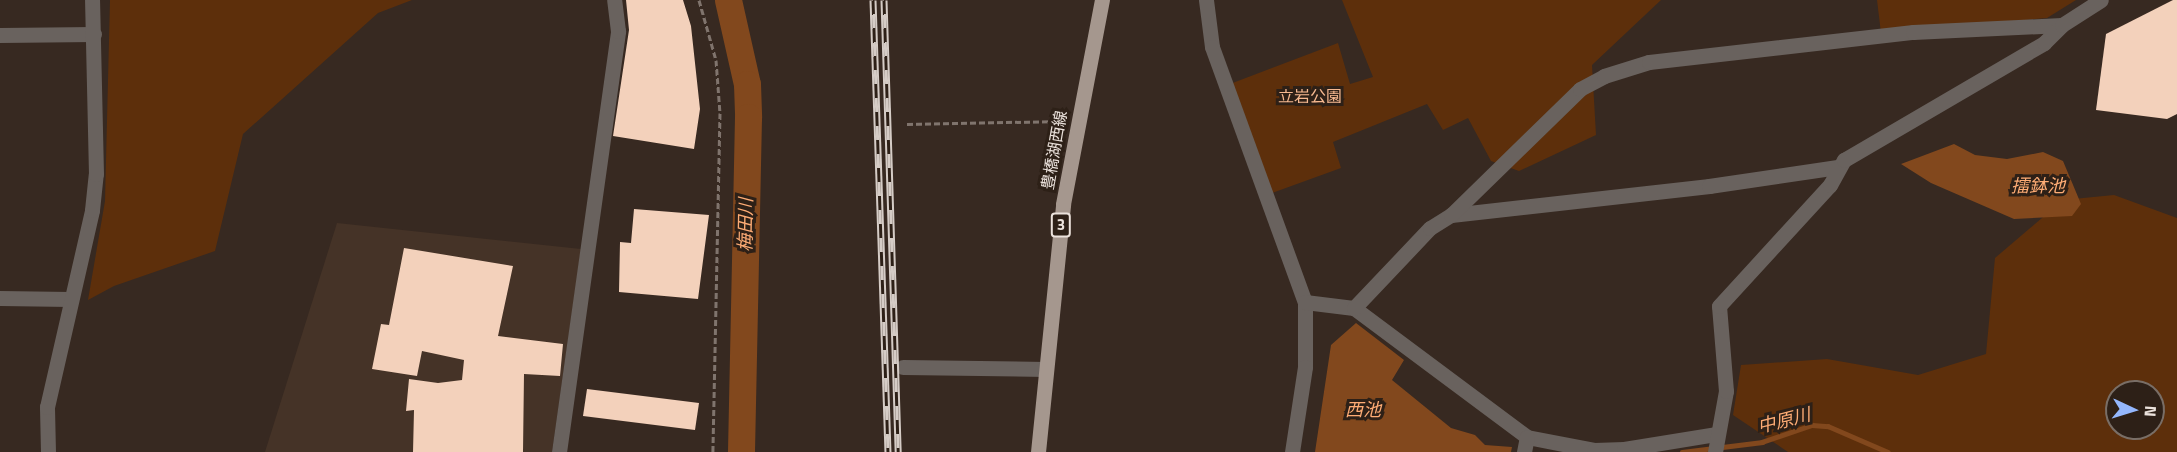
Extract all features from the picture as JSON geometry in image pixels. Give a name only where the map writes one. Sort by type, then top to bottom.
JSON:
[{"type":"main road","name":"豊橋湖西線","points":[[1038,452],[1063,204],[1102,0]]},
{"type":"street","points":[[48,452],[47,407],[70,298],[92,210],[96,174],[93,0]]},
{"type":"street","points":[[559,452],[618,32],[614,0]]},
{"type":"street","points":[[1206,0],[1212,47],[1305,302],[1305,367],[1292,452]]},
{"type":"street","points":[[1451,215],[1838,167],[2044,43],[2062,25],[2101,0]]},
{"type":"street","points":[[1354,308],[1430,228],[1451,215],[1580,89],[1638,65],[1913,32],[2062,25]]},
{"type":"street","points":[[0,35],[94,34]]},
{"type":"street","points":[[1305,302],[1354,308],[1526,444],[1594,450],[1624,450],[1716,442],[1726,391],[1719,306],[1830,185],[1838,167]]},
{"type":"street","points":[[0,298],[70,298]]},
{"type":"street","points":[[903,367],[1046,369]]},
{"type":"path","points":[[699,0],[717,60],[720,113],[713,452]]},
{"type":"path","points":[[907,124],[1078,122]]},
{"type":"shaded area","points":[[337,223],[581,249],[552,452],[265,452]]},
{"type":"green space","points":[[110,0],[412,0],[378,13],[243,134],[215,251],[114,286],[88,300],[105,201]]},
{"type":"green space","name":"立岩公園","points":[[1342,0],[1661,0],[1592,65],[1596,135],[1519,171],[1491,161],[1468,118],[1443,130],[1427,104],[1333,142],[1341,168],[1269,194],[1230,84],[1338,43],[1350,84],[1373,77]]},
{"type":"green space","points":[[1877,0],[2076,0],[2047,18],[1881,33]]},
{"type":"green space","points":[[2114,195],[2177,218],[2177,452],[1788,452],[1733,415],[1741,365],[1827,359],[1918,375],[1986,354],[1995,258],[2063,200]]},
{"type":"water","name":"擂鉢池","points":[[1954,144],[1975,155],[2007,159],[2043,152],[2063,161],[2081,204],[2072,216],[2014,219],[1931,183],[1901,164]]},
{"type":"water","name":"西池","points":[[1356,323],[1404,360],[1392,380],[1451,428],[1475,435],[1485,445],[1512,447],[1511,452],[1315,452],[1331,345]]},
{"type":"building","points":[[626,0],[683,0],[691,26],[700,109],[694,149],[613,136],[629,30]]},
{"type":"building","points":[[2177,0],[2177,114],[2167,119],[2096,110],[2106,34]]},
{"type":"building","points":[[634,209],[709,215],[698,299],[619,292],[620,242],[631,243]]},
{"type":"building","points":[[404,248],[513,266],[498,336],[563,344],[560,376],[524,374],[523,452],[413,452],[414,410],[406,411],[409,379],[438,383],[462,380],[464,360],[422,351],[417,376],[372,369],[381,324],[389,325]]},
{"type":"building","points":[[587,389],[699,403],[695,430],[583,416]]},
{"type":"waterway","name":"梅田川","points":[[728,0],[747,84],[748,117],[741,452]]},
{"type":"waterway","name":"中原川","points":[[1682,452],[1762,442],[1812,425],[1828,426],[1888,452]]},
{"type":"railway","points":[[873,0],[888,452]]},
{"type":"railway","points":[[884,0],[898,452]]}]
